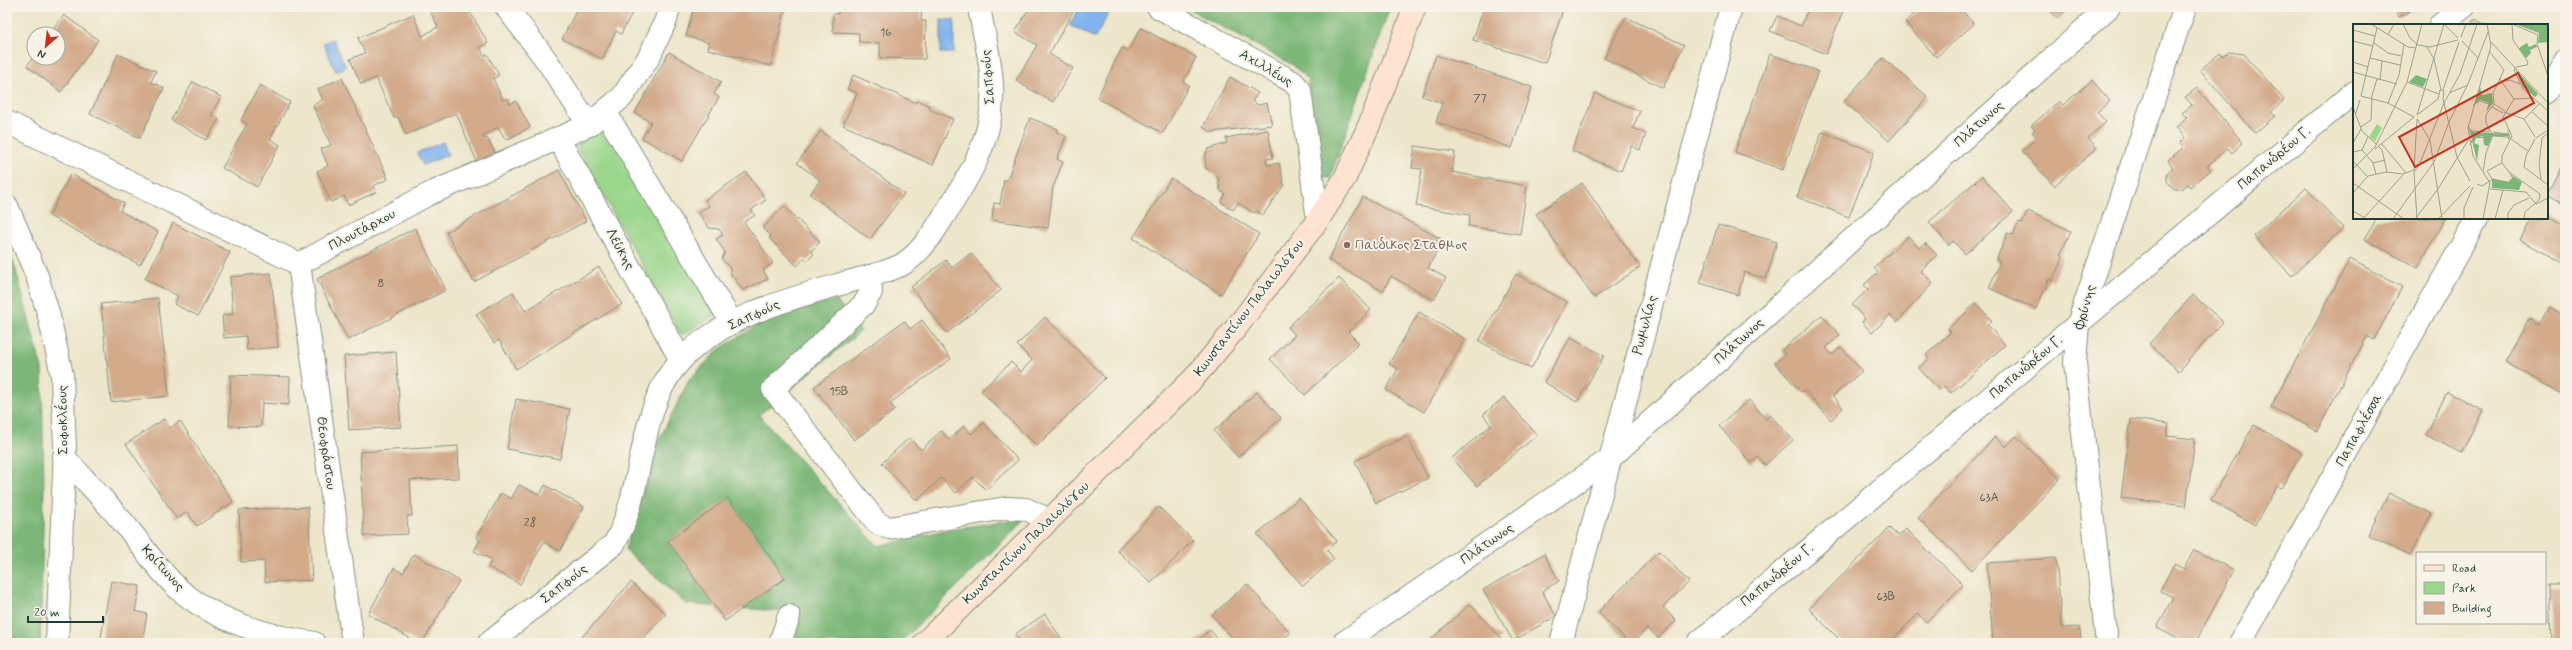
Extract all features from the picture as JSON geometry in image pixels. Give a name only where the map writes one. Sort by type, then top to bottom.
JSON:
[{"type":"street","points":[[506,7],[547,61],[597,119],[732,323]]},
{"type":"street","name":"Πλουτάρχου","points":[[299,264],[429,194],[558,138],[597,119],[622,98],[649,57],[666,20],[668,7]]},
{"type":"street","name":"Σαπφούς","points":[[489,643],[614,544],[623,524],[655,405],[666,381],[681,360],[706,340],[732,323],[775,304],[870,276],[903,264],[920,248],[968,179],[989,128],[992,100],[991,73],[979,7]]},
{"type":"street","name":"Αχιλλέως","points":[[1158,7],[1293,82],[1300,90],[1318,220]]},
{"type":"street","name":"Κωνσταντίνου Παλαιολόγου","points":[[924,643],[1193,379],[1236,328],[1318,220],[1345,178],[1370,123],[1415,7]]},
{"type":"street","name":"Ρωμυλίας","points":[[1561,643],[1608,460],[1731,7]]},
{"type":"street","name":"Πλάτωνος","points":[[1343,643],[1608,460],[2109,7]]},
{"type":"street","name":"Φρύνης","points":[[2108,643],[2075,363],[2078,324],[2185,7]]},
{"type":"street","points":[[2441,24],[2464,7]]},
{"type":"street","points":[[2548,91],[2565,60]]},
{"type":"street","name":"Παπανδρέου Γ.","points":[[1698,643],[2353,93]]},
{"type":"street","points":[[7,122],[299,264]]},
{"type":"street","name":"Λεύκης","points":[[558,138],[681,360]]},
{"type":"street","name":"Σοφοκλέους","points":[[7,206],[37,276],[53,330],[64,394],[64,457],[57,643]]},
{"type":"street","name":"Παπαφλέσσα","points":[[2240,643],[2476,219]]},
{"type":"street","name":"Θεοφράστου","points":[[299,264],[353,643]]},
{"type":"street","points":[[870,276],[871,292],[864,304],[773,389],[877,523],[888,528],[1006,508],[1026,509],[1049,520]]},
{"type":"street","name":"Κρίτωνος","points":[[64,457],[127,526],[168,578],[183,592],[213,612],[255,630],[314,643]]},
{"type":"street","points":[[780,643],[789,616]]},
{"type":"green space","points":[[1185,7],[1390,7],[1330,178],[1320,177],[1308,80],[1293,65]]},
{"type":"green space","points":[[606,127],[716,315],[681,335],[576,146]]},
{"type":"green space","points":[[7,247],[14,263],[42,369],[44,490],[40,643],[7,643]]},
{"type":"green space","points":[[836,300],[861,331],[759,415],[878,546],[950,529],[1026,518],[900,643],[793,643],[801,615],[777,611],[686,604],[625,550],[656,446],[689,380],[719,349],[769,318]]},
{"type":"water","points":[[1084,7],[1097,7],[1109,13],[1095,38],[1070,25],[1078,9]]},
{"type":"water","points":[[941,20],[954,20],[954,53],[941,53]]},
{"type":"water","points":[[333,39],[346,67],[336,72],[323,43]]},
{"type":"water","points":[[443,142],[448,155],[423,165],[417,153]]},
{"type":"building","points":[[428,7],[467,7],[488,43],[480,47],[484,56],[487,54],[499,75],[493,79],[503,100],[507,98],[510,104],[516,101],[530,127],[506,140],[498,127],[483,136],[484,139],[487,138],[496,155],[478,164],[456,113],[406,135],[398,117],[394,118],[376,78],[361,84],[350,59],[365,53],[358,38],[413,14],[422,36],[438,27]]},
{"type":"building","points":[[578,7],[635,7],[621,34],[616,31],[602,59],[562,39]]},
{"type":"building","points":[[694,7],[786,7],[771,66],[708,49],[710,43],[686,36]]},
{"type":"building","points":[[839,7],[922,7],[921,21],[926,21],[925,59],[880,58],[880,43],[859,42],[859,33],[833,32],[833,14],[838,14]]},
{"type":"building","points":[[1030,7],[1075,8],[1049,54],[1073,68],[1053,102],[1016,81],[1037,45],[1015,32]]},
{"type":"building","points":[[1484,7],[1564,7],[1545,63],[1473,40]]},
{"type":"building","points":[[1809,7],[1833,7],[1843,11],[1826,54],[1770,31],[1777,16],[1801,26]]},
{"type":"building","points":[[1922,7],[1959,7],[1974,24],[1936,57],[1905,22]]},
{"type":"building","points":[[2047,7],[2070,7],[2057,19]]},
{"type":"building","points":[[2394,7],[2417,7],[2399,17]]},
{"type":"building","points":[[64,15],[98,40],[61,92],[27,66],[66,66],[66,26],[56,26]]},
{"type":"building","points":[[1626,17],[1684,45],[1663,88],[1604,58]]},
{"type":"building","points":[[2475,19],[2484,24],[2472,24]]},
{"type":"building","points":[[1141,28],[1196,57],[1183,82],[1189,85],[1163,133],[1097,98],[1122,48],[1128,51]]},
{"type":"building","points":[[669,52],[721,82],[714,94],[719,97],[682,161],[642,138],[651,122],[635,113]]},
{"type":"building","points":[[2229,52],[2244,54],[2284,100],[2271,112],[2275,116],[2255,133],[2200,70],[2220,53],[2223,56]]},
{"type":"building","points":[[118,54],[156,71],[151,82],[164,88],[140,138],[90,114]]},
{"type":"building","points":[[1770,54],[1818,71],[1783,170],[1735,152]]},
{"type":"building","points":[[1436,55],[1532,87],[1512,148],[1436,122],[1442,103],[1422,96]]},
{"type":"building","points":[[1883,58],[1928,97],[1889,141],[1844,101]]},
{"type":"building","points":[[853,75],[916,103],[917,100],[930,106],[929,109],[953,119],[933,165],[843,125],[857,93],[847,89]]},
{"type":"building","points":[[1230,77],[1258,93],[1252,101],[1258,105],[1267,103],[1272,125],[1211,132],[1203,127]]},
{"type":"building","points":[[342,78],[388,179],[373,186],[376,192],[348,205],[344,196],[331,202],[317,171],[328,166],[321,149],[331,145],[313,105],[323,100],[318,89]]},
{"type":"building","points":[[2092,80],[2110,101],[2097,112],[2106,122],[2088,138],[2097,148],[2054,186],[2022,151],[2037,138],[2032,132],[2035,130],[2031,126],[2059,101],[2063,105]]},
{"type":"building","points":[[193,82],[221,97],[211,115],[219,119],[206,140],[171,120]]},
{"type":"building","points":[[260,85],[290,102],[270,139],[280,145],[257,187],[222,168],[247,124],[241,120]]},
{"type":"building","points":[[2197,88],[2243,143],[2232,153],[2228,148],[2207,166],[2211,170],[2190,187],[2188,184],[2182,189],[2174,189],[2167,181],[2167,174],[2173,168],[2168,160],[2184,147],[2180,142],[2185,138],[2176,127],[2187,118],[2182,113],[2192,105],[2185,97]]},
{"type":"building","points":[[1595,93],[1640,111],[1633,128],[1646,134],[1640,150],[1631,146],[1621,171],[1572,151]]},
{"type":"building","points":[[1030,118],[1058,129],[1056,132],[1066,136],[1057,159],[1063,162],[1053,187],[1048,228],[992,220],[994,203],[1000,204],[1004,180],[1007,180]]},
{"type":"building","points":[[1268,130],[1273,158],[1266,159],[1267,165],[1279,163],[1284,185],[1263,215],[1256,211],[1254,213],[1238,203],[1233,210],[1221,202],[1225,194],[1220,190],[1218,178],[1206,168],[1205,158],[1208,149],[1227,143],[1226,138]]},
{"type":"building","points":[[821,131],[904,194],[870,239],[810,194],[820,180],[797,163]]},
{"type":"building","points":[[1822,132],[1874,152],[1849,217],[1797,197]]},
{"type":"building","points":[[1415,146],[1455,152],[1452,172],[1527,186],[1520,234],[1468,226],[1470,215],[1416,206],[1422,169],[1412,168]]},
{"type":"building","points":[[2565,160],[2565,205],[2548,196]]},
{"type":"building","points":[[559,170],[586,221],[474,282],[446,232]]},
{"type":"building","points":[[746,172],[766,200],[751,210],[755,215],[744,222],[773,263],[763,270],[768,279],[743,290],[731,274],[730,268],[722,259],[725,252],[716,239],[723,235],[719,229],[709,228],[698,212],[709,206],[705,200]]},
{"type":"building","points":[[71,174],[124,203],[120,211],[158,232],[140,265],[49,216]]},
{"type":"building","points":[[1982,176],[2013,212],[1965,254],[1953,241],[1949,245],[1929,222]]},
{"type":"building","points":[[1171,178],[1259,234],[1221,294],[1133,238]]},
{"type":"building","points":[[1582,183],[1640,267],[1594,298],[1536,214]]},
{"type":"building","points":[[2306,188],[2343,228],[2292,276],[2254,236]]},
{"type":"building","points":[[1363,197],[1443,240],[1428,268],[1446,278],[1434,300],[1391,276],[1383,291],[1328,260]]},
{"type":"building","points":[[784,206],[820,242],[811,251],[814,254],[807,261],[804,258],[797,266],[769,238],[771,236],[763,228]]},
{"type":"building","points":[[2028,211],[2071,231],[2060,255],[2063,257],[2052,281],[2049,279],[2036,309],[1989,288],[2000,262],[1996,260],[2008,233],[2013,235],[2019,222],[2022,223]]},
{"type":"building","points":[[2548,216],[2565,225],[2565,265],[2520,240],[2531,219],[2548,219]]},
{"type":"building","points":[[2376,219],[2444,219],[2418,268],[2365,239]]},
{"type":"building","points":[[173,223],[230,252],[198,316],[174,304],[178,296],[145,279]]},
{"type":"building","points":[[1718,225],[1777,242],[1766,279],[1744,272],[1738,295],[1700,283]]},
{"type":"building","points":[[415,228],[446,290],[348,340],[317,279]]},
{"type":"building","points":[[1908,236],[1920,249],[1925,243],[1937,255],[1921,271],[1933,283],[1897,322],[1890,315],[1872,333],[1862,322],[1865,319],[1852,305],[1868,289],[1864,285],[1878,272],[1874,268]]},
{"type":"building","points":[[971,253],[1001,290],[947,333],[911,287],[946,260],[952,268]]},
{"type":"building","points":[[2350,259],[2402,287],[2374,340],[2367,336],[2317,431],[2271,407]]},
{"type":"building","points":[[599,267],[622,304],[516,369],[499,340],[494,343],[476,314],[513,292],[525,311]]},
{"type":"building","points":[[271,273],[278,347],[247,350],[246,336],[224,338],[222,316],[233,314],[230,277]]},
{"type":"building","points":[[1516,274],[1567,302],[1531,369],[1479,341]]},
{"type":"building","points":[[1339,278],[1371,310],[1348,332],[1359,343],[1305,395],[1270,359],[1295,335],[1288,327]]},
{"type":"building","points":[[2193,295],[2223,322],[2179,371],[2149,344]]},
{"type":"building","points":[[158,298],[169,396],[111,402],[101,304]]},
{"type":"building","points":[[1976,303],[1992,321],[1987,324],[2005,345],[1951,393],[1944,386],[1939,390],[1919,368],[1929,359],[1926,355],[1951,332],[1948,329]]},
{"type":"building","points":[[2549,307],[2565,316],[2565,395],[2505,362],[2529,319],[2539,325]]},
{"type":"building","points":[[1419,312],[1465,339],[1424,412],[1386,390],[1398,369],[1389,364]]},
{"type":"building","points":[[1822,315],[1840,335],[1826,348],[1832,355],[1841,347],[1862,371],[1833,396],[1843,408],[1831,420],[1804,390],[1801,392],[1775,363],[1785,354],[1782,350]]},
{"type":"building","points":[[1045,317],[1105,378],[1037,446],[981,391],[1011,362],[1021,372],[1032,360],[1017,345]]},
{"type":"building","points":[[922,320],[951,359],[890,403],[895,410],[854,440],[814,387],[904,321],[910,329]]},
{"type":"building","points":[[1571,337],[1604,356],[1577,402],[1544,382]]},
{"type":"building","points":[[396,352],[401,427],[349,430],[344,356]]},
{"type":"building","points":[[231,375],[290,377],[289,405],[262,403],[261,427],[229,426]]},
{"type":"building","points":[[1257,392],[1281,418],[1238,457],[1214,431]]},
{"type":"building","points":[[2447,392],[2483,410],[2461,453],[2426,435]]},
{"type":"building","points":[[1504,397],[1537,435],[1477,486],[1452,458],[1491,425],[1483,415]]},
{"type":"building","points":[[516,399],[570,409],[560,459],[507,449]]},
{"type":"building","points":[[1749,400],[1766,419],[1770,415],[1793,440],[1765,465],[1758,457],[1751,463],[1719,426]]},
{"type":"building","points":[[164,419],[170,428],[180,421],[233,502],[197,526],[187,512],[177,519],[126,444]]},
{"type":"building","points":[[2131,419],[2169,424],[2167,436],[2195,439],[2186,506],[2121,498]]},
{"type":"building","points":[[984,423],[1018,460],[986,490],[973,477],[956,493],[941,478],[917,501],[882,463],[909,438],[921,450],[941,431],[949,440],[964,426],[971,434]]},
{"type":"building","points":[[2254,425],[2302,453],[2281,488],[2277,486],[2255,525],[2211,500]]},
{"type":"building","points":[[1407,436],[1428,478],[1376,503],[1355,461]]},
{"type":"building","points":[[2016,436],[2060,479],[1972,570],[1918,518],[1995,437],[2006,447]]},
{"type":"building","points":[[458,446],[459,478],[410,480],[412,516],[407,516],[408,534],[364,536],[360,452]]},
{"type":"building","points":[[519,485],[540,495],[545,485],[584,507],[560,551],[544,542],[520,584],[488,567],[492,560],[474,551],[480,540],[476,538],[501,493],[511,499]]},
{"type":"building","points":[[2389,493],[2431,514],[2410,556],[2368,535]]},
{"type":"building","points":[[728,498],[785,578],[725,621],[668,541]]},
{"type":"building","points":[[1299,498],[1337,541],[1327,550],[1334,559],[1303,586],[1257,534]]},
{"type":"building","points":[[308,507],[312,580],[265,582],[264,561],[241,562],[239,510]]},
{"type":"building","points":[[1159,507],[1193,540],[1151,583],[1117,550]]},
{"type":"building","points":[[1889,528],[1898,536],[1906,529],[1963,585],[1926,622],[1918,614],[1889,643],[1843,643],[1809,609]]},
{"type":"building","points":[[2194,550],[2234,570],[2195,643],[2186,643],[2157,628],[2173,597],[2160,591],[2174,564],[2184,569]]},
{"type":"building","points":[[1659,551],[1689,582],[1663,607],[1676,621],[1658,638],[1647,628],[1633,643],[1629,643],[1598,612]]},
{"type":"building","points":[[414,554],[459,581],[422,643],[418,643],[368,614],[394,568],[403,573]]},
{"type":"building","points":[[1544,554],[1559,581],[1542,591],[1556,616],[1513,641],[1483,590]]},
{"type":"building","points":[[2056,558],[2062,628],[2080,627],[2081,643],[1993,643],[1987,563]]},
{"type":"building","points":[[111,581],[140,586],[135,611],[147,614],[142,643],[100,643]]},
{"type":"building","points":[[631,582],[666,614],[639,643],[589,643],[582,637]]},
{"type":"building","points":[[1247,584],[1290,633],[1279,643],[1237,643],[1212,615]]},
{"type":"building","points":[[2550,585],[2565,585],[2565,639],[2552,640]]},
{"type":"building","points":[[1470,604],[1501,638],[1495,643],[1427,643]]},
{"type":"building","points":[[1045,614],[1064,643],[1021,643],[1015,634]]},
{"type":"building","points":[[1210,630],[1221,643],[1194,643]]},
{"type":"place","name":"Παιδικος Σταθμος","points":[[1347,245]]}]
